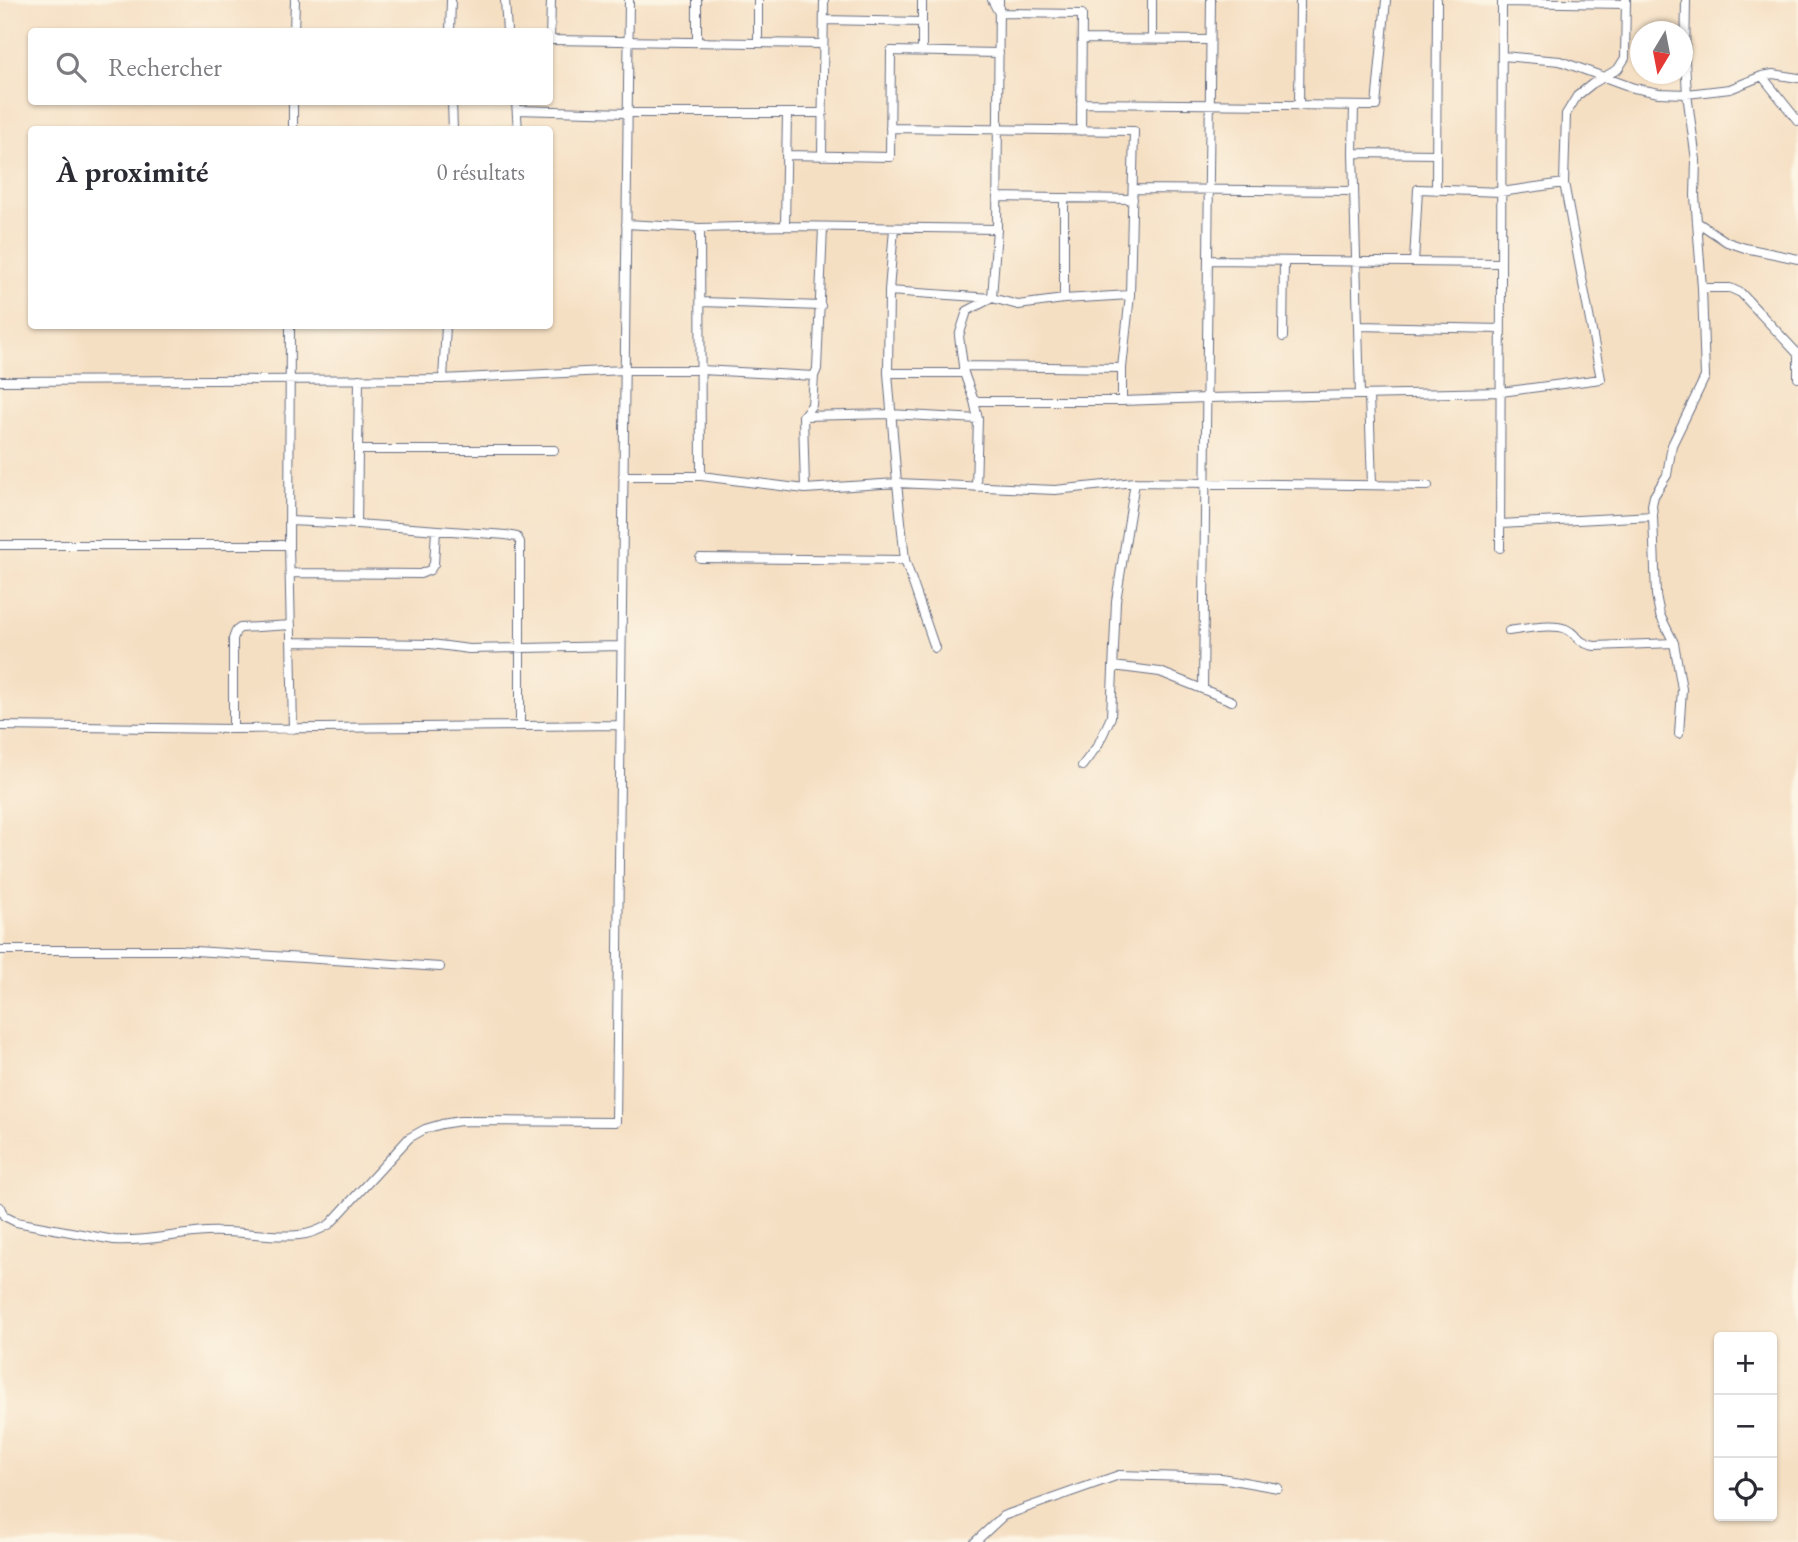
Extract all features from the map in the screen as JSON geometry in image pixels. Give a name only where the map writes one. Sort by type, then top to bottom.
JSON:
[{"type":"street","points":[[294,28],[295,0]]},
{"type":"street","points":[[450,28],[451,0]]},
{"type":"street","points":[[505,0],[507,28]]},
{"type":"street","points":[[550,28],[551,0]]},
{"type":"street","points":[[0,1207],[4,1216],[16,1222],[114,1240],[130,1241],[225,1231],[296,1236],[310,1234],[330,1224],[409,1138],[425,1129],[443,1124],[478,1121],[616,1122],[629,0]]},
{"type":"street","points":[[697,0],[697,42]]},
{"type":"street","points":[[758,0],[758,43]]},
{"type":"street","points":[[822,156],[824,0]]},
{"type":"street","points":[[922,0],[922,52]]},
{"type":"street","points":[[992,0],[999,13]]},
{"type":"street","points":[[992,298],[997,229],[999,0]]},
{"type":"street","points":[[1152,0],[1152,40]]},
{"type":"street","points":[[1203,689],[1211,0]]},
{"type":"street","points":[[1298,106],[1300,0]]},
{"type":"street","points":[[1081,103],[1376,106],[1386,0]]},
{"type":"street","points":[[1436,190],[1437,0]]},
{"type":"street","points":[[1679,734],[1682,689],[1674,643],[1660,615],[1656,595],[1652,505],[1654,496],[1667,475],[1672,445],[1704,377],[1702,288],[1695,196],[1696,160],[1685,61],[1686,0]]},
{"type":"street","points":[[974,401],[1122,401],[1500,392],[1601,379],[1564,183],[1566,114],[1577,96],[1618,69],[1625,58],[1626,2],[1502,1],[1500,392],[1500,548]]},
{"type":"street","points":[[999,13],[1082,14],[1081,131]]},
{"type":"street","points":[[824,20],[922,22]]},
{"type":"street","points":[[1082,38],[1210,40]]},
{"type":"street","points":[[553,40],[824,44]]},
{"type":"street","points":[[786,155],[890,156],[891,51],[999,53]]},
{"type":"street","points":[[1502,56],[1560,61],[1634,88],[1659,93],[1687,94],[1730,89],[1773,74],[1798,78]]},
{"type":"street","points":[[1762,76],[1798,121]]},
{"type":"street","points":[[293,105],[293,126]]},
{"type":"street","points":[[452,105],[453,126]]},
{"type":"street","points":[[517,126],[517,106],[627,113],[823,113]]},
{"type":"street","points":[[1354,106],[1358,326],[1372,485]]},
{"type":"street","points":[[785,226],[787,113]]},
{"type":"street","points":[[890,128],[1133,131],[1130,295],[1122,368],[1122,401]]},
{"type":"street","points":[[1353,153],[1436,154]]},
{"type":"street","points":[[1414,262],[1418,189],[1501,192],[1564,183]]},
{"type":"street","points":[[1133,189],[1354,191]]},
{"type":"street","points":[[997,197],[1133,199]]},
{"type":"street","points":[[1064,198],[1064,299]]},
{"type":"street","points":[[1697,222],[1727,242],[1798,259]]},
{"type":"street","points":[[626,224],[700,228],[785,226],[997,229]]},
{"type":"street","points":[[805,489],[803,416],[812,405],[817,369],[823,227]]},
{"type":"street","points":[[700,228],[701,476]]},
{"type":"street","points":[[894,228],[888,291],[890,414],[905,560],[935,648]]},
{"type":"street","points":[[1208,260],[1501,263]]},
{"type":"street","points":[[1283,337],[1284,261]]},
{"type":"street","points":[[1702,288],[1730,288],[1741,293],[1798,354],[1798,379]]},
{"type":"street","points":[[888,291],[992,298],[1018,305],[1130,295]]},
{"type":"street","points":[[976,487],[978,419],[964,369],[960,337],[967,312],[992,298]]},
{"type":"street","points":[[701,302],[821,306]]},
{"type":"street","points":[[1358,326],[1501,329]]},
{"type":"street","points":[[290,329],[289,545],[293,729]]},
{"type":"street","points":[[443,379],[446,329]]},
{"type":"street","points":[[888,373],[964,369],[1122,368]]},
{"type":"street","points":[[0,381],[443,379],[624,370],[701,370],[814,376]]},
{"type":"street","points":[[357,524],[359,379]]},
{"type":"street","points":[[803,416],[890,414],[978,419]]},
{"type":"street","points":[[359,450],[554,450]]},
{"type":"street","points":[[623,475],[701,476],[805,489],[897,483],[1055,490],[1135,482],[1428,486]]},
{"type":"street","points":[[1082,766],[1098,745],[1111,717],[1116,601],[1135,482]]},
{"type":"street","points":[[1500,524],[1653,516]]},
{"type":"street","points":[[289,522],[357,524],[517,537],[520,542],[520,726]]},
{"type":"street","points":[[290,573],[421,574],[430,570],[434,564],[436,530]]},
{"type":"street","points":[[0,545],[289,545]]},
{"type":"street","points":[[700,558],[905,560]]},
{"type":"street","points":[[233,729],[233,639],[236,631],[240,628],[291,625]]},
{"type":"street","points":[[1509,631],[1555,626],[1568,629],[1577,639],[1595,646],[1674,643]]},
{"type":"street","points":[[292,642],[431,644],[469,649],[621,646]]},
{"type":"street","points":[[1114,666],[1160,672],[1232,701]]},
{"type":"street","points":[[0,726],[293,729],[621,725]]},
{"type":"street","points":[[0,950],[180,950],[440,967]]},
{"type":"street","points":[[975,1542],[1003,1516],[1119,1475],[1221,1478],[1278,1488]]}]
